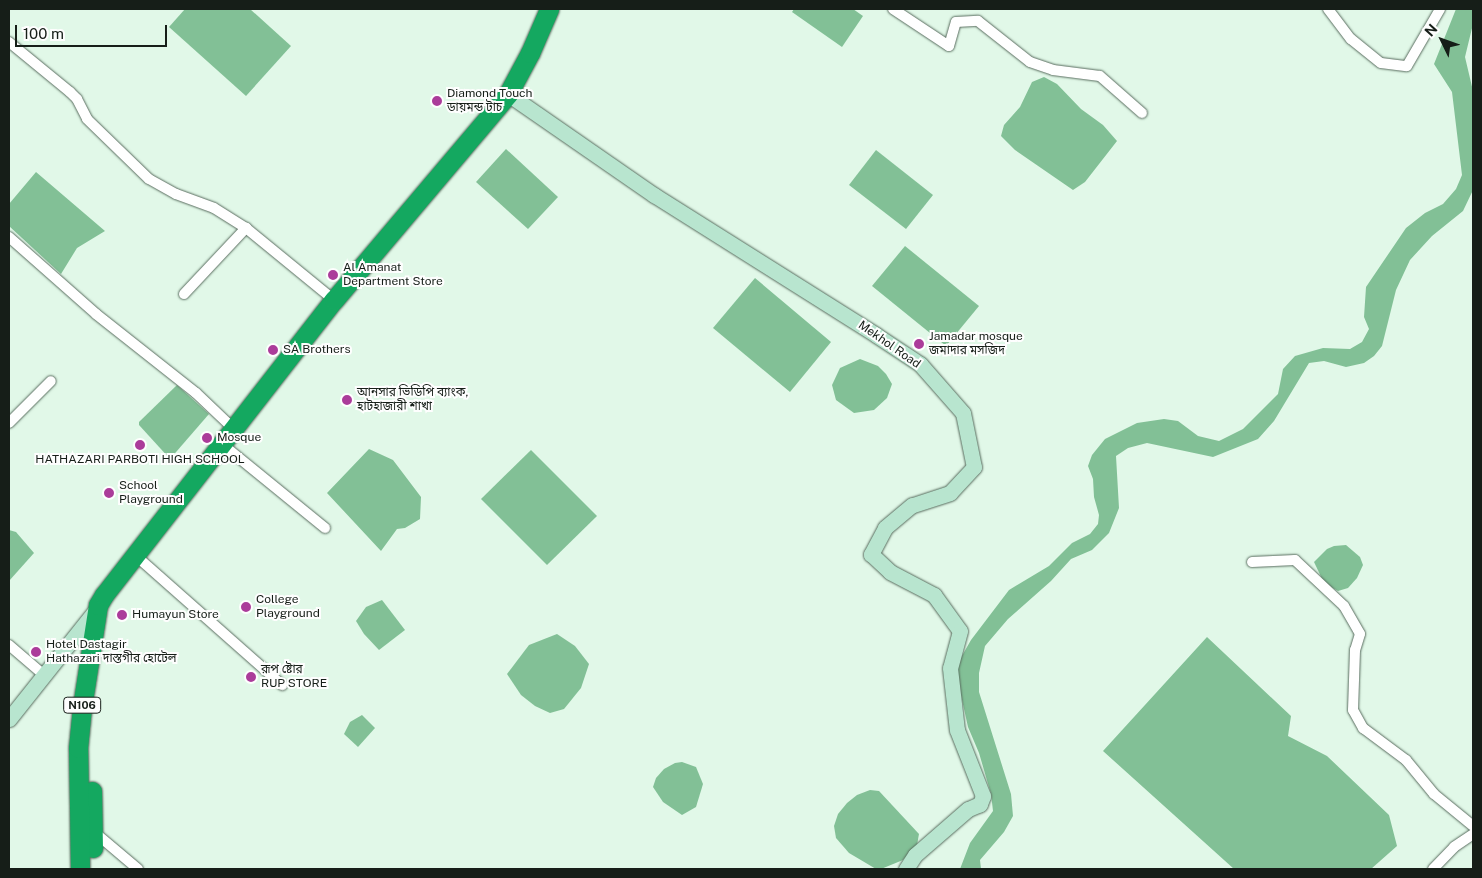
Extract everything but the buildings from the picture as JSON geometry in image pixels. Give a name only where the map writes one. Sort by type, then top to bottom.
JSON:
[{"type":"highway","name":"N106","points":[[80,869],[78,748],[106,624],[104,606],[134,554],[334,300],[508,94],[530,53],[549,9]]},
{"type":"highway","name":"N106","points":[[93,676],[91,737],[93,869]]},
{"type":"street","points":[[893,9],[948,46],[956,22],[978,21],[1030,62],[1052,70],[1100,76],[1142,113]]},
{"type":"street","points":[[1328,9],[1352,39],[1381,63],[1408,66],[1440,9]]},
{"type":"street","points":[[9,42],[70,92],[77,99],[87,119],[149,179],[176,194],[214,208],[246,228],[334,300]]},
{"type":"street","name":"Mekhol Road","points":[[508,94],[654,195],[920,364],[963,413],[974,467],[950,493],[912,505],[885,528],[871,554],[890,572],[934,595],[960,631],[950,668],[957,730],[983,796],[980,804],[968,809],[930,840],[915,855],[906,869]]},
{"type":"street","points":[[184,294],[246,228]]},
{"type":"street","points":[[9,237],[96,314],[196,392],[234,428]]},
{"type":"street","points":[[9,423],[51,381]]},
{"type":"street","points":[[222,444],[325,528]]},
{"type":"street","points":[[134,554],[282,685]]},
{"type":"street","points":[[1252,562],[1295,560],[1344,606],[1360,634],[1355,650],[1353,710],[1363,728],[1406,760],[1434,794],[1473,826]]},
{"type":"street","points":[[9,719],[44,675],[104,606]]},
{"type":"street","points":[[9,645],[44,675]]},
{"type":"street","points":[[93,831],[138,869]]},
{"type":"street","points":[[1433,869],[1454,847],[1473,834]]},
{"type":"shaded area","points":[[185,9],[250,9],[291,46],[246,96],[169,27]]},
{"type":"shaded area","points":[[794,9],[853,9],[863,16],[842,47],[792,12]]},
{"type":"shaded area","points":[[1456,9],[1473,9],[1473,24],[1465,57],[1473,91],[1473,190],[1463,211],[1432,236],[1410,260],[1396,290],[1382,346],[1374,356],[1364,363],[1346,367],[1324,361],[1309,363],[1274,421],[1258,439],[1213,457],[1147,443],[1128,448],[1116,456],[1119,508],[1109,533],[1092,550],[1071,559],[1051,581],[1008,619],[985,646],[979,673],[979,692],[1011,794],[1013,816],[1004,832],[980,860],[981,869],[960,869],[970,843],[993,811],[991,794],[979,753],[968,727],[955,668],[971,640],[1009,590],[1049,566],[1072,543],[1090,534],[1098,524],[1099,515],[1094,497],[1093,479],[1088,466],[1092,455],[1105,439],[1137,423],[1164,419],[1178,421],[1198,436],[1219,441],[1243,429],[1278,394],[1283,369],[1295,356],[1323,348],[1350,349],[1362,342],[1369,329],[1364,317],[1366,287],[1406,228],[1425,213],[1443,204],[1456,189],[1462,175],[1452,92],[1434,64]]},
{"type":"shaded area","points":[[1044,77],[1057,84],[1081,109],[1103,125],[1117,141],[1085,182],[1073,190],[1015,150],[1001,136],[1004,125],[1020,107],[1032,82]]},
{"type":"shaded area","points":[[506,149],[558,197],[528,229],[476,182]]},
{"type":"shaded area","points":[[876,150],[933,195],[906,229],[849,185]]},
{"type":"shaded area","points":[[36,172],[105,231],[77,248],[61,274],[9,226],[9,204]]},
{"type":"shaded area","points":[[905,246],[979,306],[946,346],[872,286]]},
{"type":"shaded area","points":[[755,278],[831,342],[790,392],[713,328]]},
{"type":"shaded area","points":[[860,359],[878,366],[892,384],[887,398],[874,410],[854,413],[836,400],[832,385],[840,368]]},
{"type":"shaded area","points":[[177,385],[209,414],[170,459],[139,425],[139,422]]},
{"type":"shaded area","points":[[369,449],[393,460],[421,497],[420,519],[405,528],[397,529],[381,551],[327,493]]},
{"type":"shaded area","points":[[531,450],[597,516],[547,565],[481,499]]},
{"type":"shaded area","points":[[9,530],[16,532],[34,553],[9,581]]},
{"type":"shaded area","points":[[1346,545],[1360,557],[1363,565],[1357,578],[1348,588],[1338,591],[1324,583],[1314,562],[1327,549]]},
{"type":"shaded area","points":[[382,600],[405,630],[379,650],[364,634],[356,621],[366,607]]},
{"type":"shaded area","points":[[557,634],[575,646],[589,664],[581,688],[564,709],[550,713],[535,706],[521,695],[507,674],[529,645]]},
{"type":"shaded area","points":[[1207,637],[1291,716],[1288,736],[1327,756],[1389,815],[1397,846],[1371,869],[1234,869],[1103,751]]},
{"type":"shaded area","points":[[362,715],[375,728],[358,747],[344,734],[350,722]]},
{"type":"shaded area","points":[[682,762],[696,767],[703,784],[696,807],[682,815],[663,802],[653,787],[656,778],[664,769],[675,763]]},
{"type":"shaded area","points":[[870,790],[879,791],[919,834],[917,845],[903,860],[881,869],[876,869],[849,853],[836,838],[834,826],[838,814],[847,803],[857,795]]},
{"type":"place","name":"Diamond Touch ডায়মন্ড টাচ","points":[[437,101]]},
{"type":"place","name":"Al Amanat Department Store","points":[[333,275]]},
{"type":"place","name":"Jamadar mosque জমাদার মসজিদ","points":[[919,344]]},
{"type":"place","name":"SA Brothers","points":[[273,350]]},
{"type":"place","name":"আনসার ভিডিপি ব্যাংক, হাটহাজারী শাখা","points":[[347,400]]},
{"type":"place","name":"Mosque","points":[[207,438]]},
{"type":"place","name":"HATHAZARI PARBOTI HIGH SCHOOL","points":[[140,445]]},
{"type":"place","name":"School Playground","points":[[109,493]]},
{"type":"place","name":"College Playground","points":[[246,607]]},
{"type":"place","name":"Humayun Store","points":[[122,615]]},
{"type":"place","name":"Hotel Dastagir Hathazari দাস্তগীর হোটেল","points":[[36,652]]},
{"type":"place","name":"রূপ ষ্টোর RUP STORE","points":[[251,677]]}]
